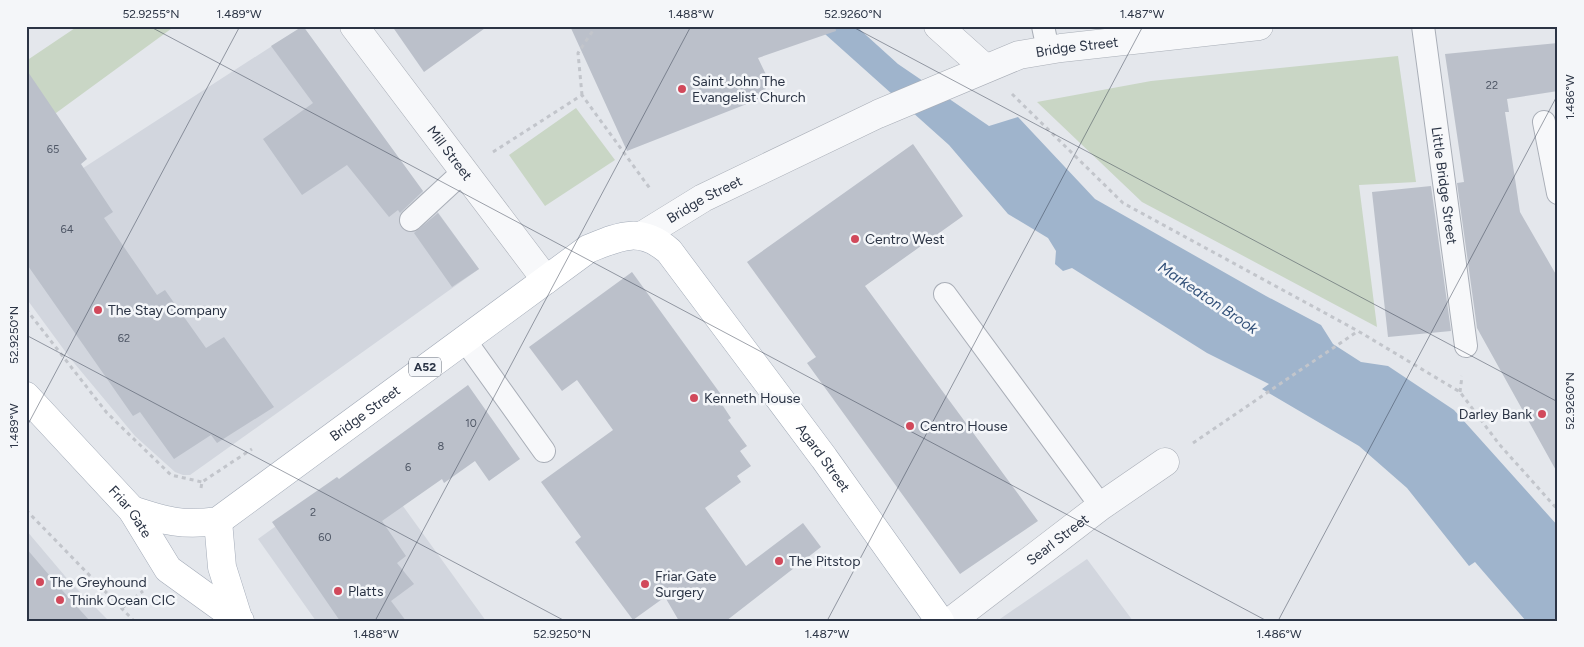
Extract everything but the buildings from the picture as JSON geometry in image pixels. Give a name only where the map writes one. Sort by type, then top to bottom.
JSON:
[{"type":"main road","name":"Bridge Street","points":[[218,522],[588,249],[616,237],[643,235]]},
{"type":"main road","name":"Agard Street","points":[[643,235],[656,240],[669,251],[824,458],[940,621]]},
{"type":"main road","name":"Friar Gate","points":[[26,396],[132,510],[168,569],[239,619]]},
{"type":"main road","points":[[132,510],[168,522],[184,524],[218,522],[222,567],[239,619]]},
{"type":"street","name":"Mill Street","points":[[354,26],[546,280]]},
{"type":"street","points":[[938,26],[985,68]]},
{"type":"street","name":"Bridge Street","points":[[643,235],[670,216],[703,198],[878,114],[1019,55],[1046,38],[1259,26]]},
{"type":"street","name":"Searl Street","points":[[951,621],[1101,506],[1165,462]]},
{"type":"lane","name":"Little Bridge Street","points":[[1423,26],[1466,346]]},
{"type":"lane","points":[[1544,122],[1558,193]]},
{"type":"lane","points":[[411,220],[463,172]]},
{"type":"lane","points":[[945,294],[1101,506]]},
{"type":"lane","points":[[464,339],[544,451]]},
{"type":"path","points":[[594,29],[578,53],[582,95],[670,216]]},
{"type":"path","points":[[985,68],[1123,203],[1358,331],[1460,392],[1500,444],[1558,510]]},
{"type":"path","points":[[463,172],[582,95]]},
{"type":"path","points":[[26,310],[114,420],[172,475],[202,482]]},
{"type":"path","points":[[1165,462],[1358,331]]},
{"type":"path","points":[[26,510],[134,621]]},
{"type":"shaded area","points":[[303,26],[479,269],[190,475],[183,475],[175,472],[135,436],[70,358],[26,298],[26,205]]},
{"type":"shaded area","points":[[369,459],[486,621],[316,621],[258,539]]},
{"type":"shaded area","points":[[26,530],[70,582],[109,621],[26,621]]},
{"type":"shaded area","points":[[1087,559],[1133,621],[997,621]]},
{"type":"green space","points":[[78,26],[175,26],[56,113],[26,105],[26,61]]},
{"type":"green space","points":[[1398,56],[1416,182],[1359,185],[1377,327],[1142,202],[1037,102],[1151,81]]},
{"type":"green space","points":[[576,108],[615,160],[545,206],[509,155]]},
{"type":"water","name":"Markeaton Brook","points":[[816,26],[856,26],[898,64],[989,126],[1018,117],[1095,199],[1321,325],[1333,344],[1361,362],[1388,366],[1454,410],[1558,526],[1558,621],[1526,621],[1475,562],[1469,566],[1407,488],[1359,446],[1262,389],[1269,384],[1207,353],[1072,268],[1063,271],[1055,264],[1056,251],[1048,238],[1008,214],[949,145]]},
{"type":"place","name":"Saint John The Evangelist Church","points":[[682,89]]},
{"type":"place","name":"Centro West","points":[[855,239]]},
{"type":"place","name":"The Stay Company","points":[[98,310]]},
{"type":"place","name":"Kenneth House","points":[[694,398]]},
{"type":"place","name":"Darley Bank","points":[[1542,414]]},
{"type":"place","name":"Centro House","points":[[910,426]]},
{"type":"place","name":"The Pitstop","points":[[779,561]]},
{"type":"place","name":"The Greyhound","points":[[40,582]]},
{"type":"place","name":"Friar Gate Surgery","points":[[645,584]]},
{"type":"place","name":"Platts","points":[[338,591]]},
{"type":"place","name":"Think Ocean CIC","points":[[60,600]]}]
